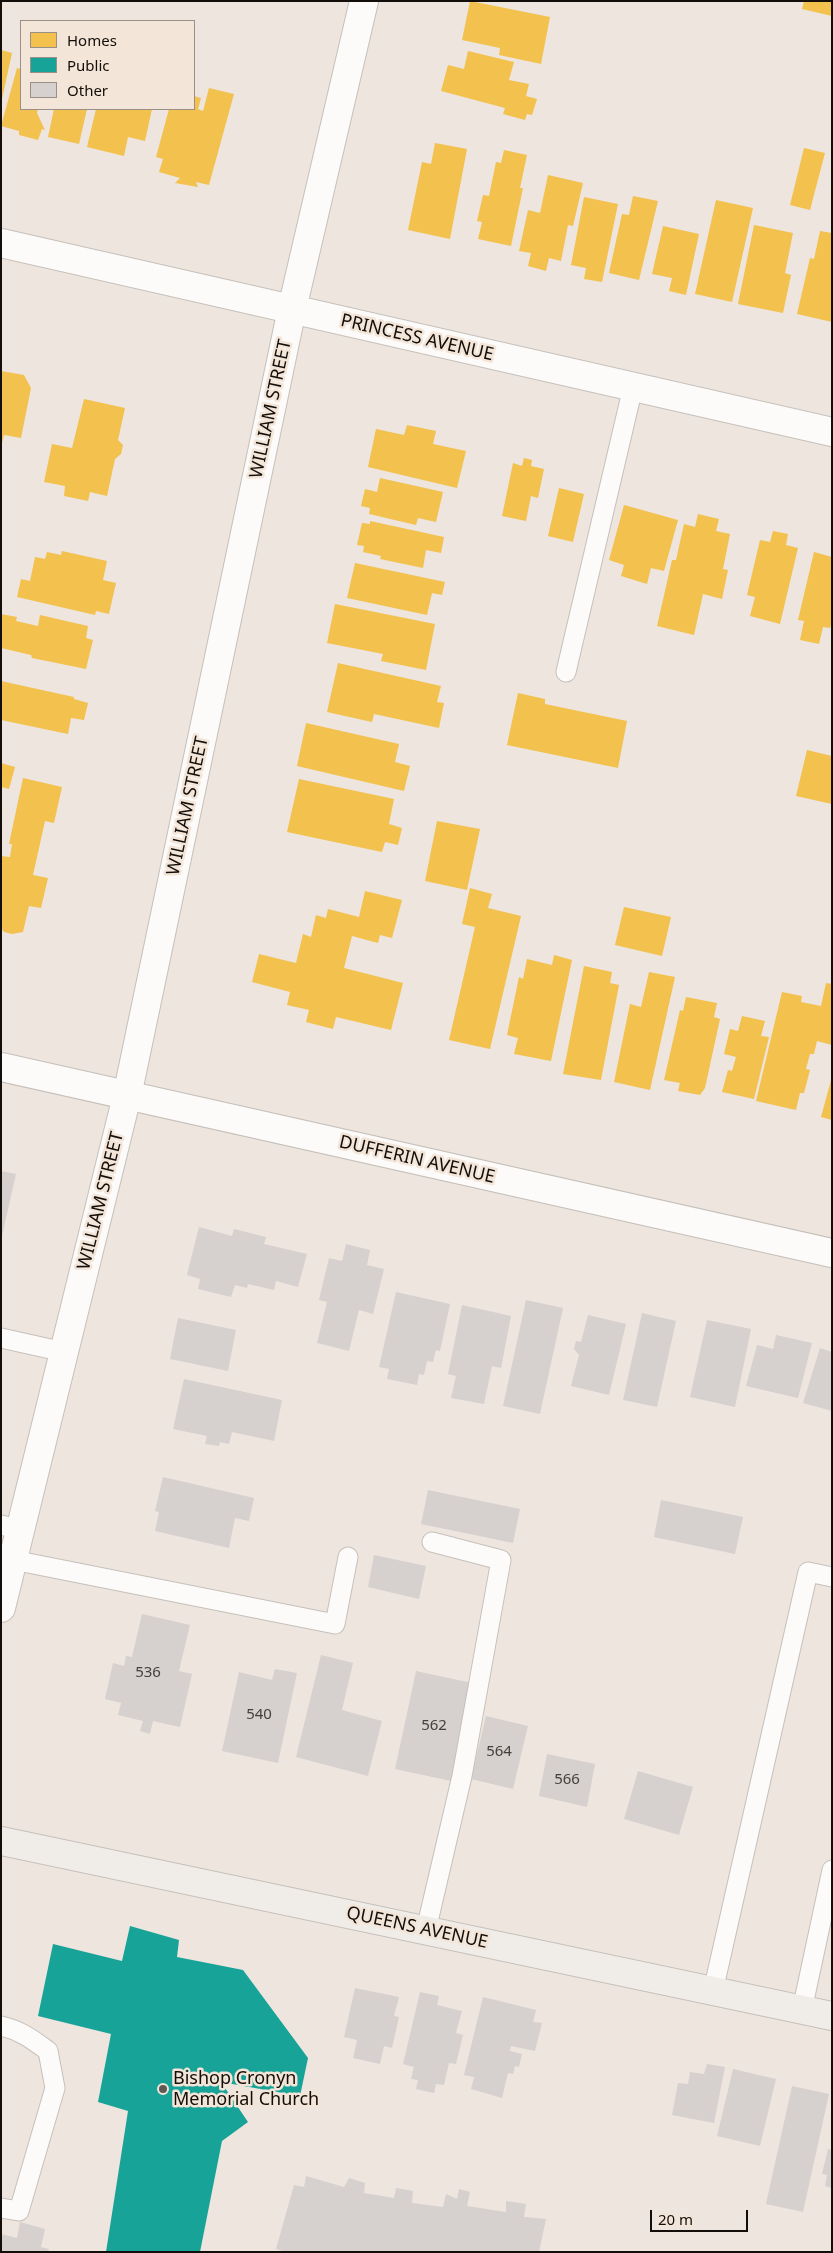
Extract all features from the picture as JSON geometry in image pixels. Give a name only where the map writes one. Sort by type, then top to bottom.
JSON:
[{"type":"main road","name":"QUEENS AVENUE","points":[[1,1841],[832,2016]]},
{"type":"street","name":"WILLIAM STREET","points":[[1,1608],[13,1560],[11,1528],[64,1352],[127,1096],[292,309],[364,1]]},
{"type":"street","name":"PRINCESS AVENUE","points":[[1,243],[832,432]]},
{"type":"street","name":"DUFFERIN AVENUE","points":[[1,1068],[832,1253]]},
{"type":"lane","points":[[566,672],[633,387]]},
{"type":"lane","points":[[1,1338],[64,1352]]},
{"type":"lane","points":[[426,1930],[462,1776],[501,1560],[432,1542]]},
{"type":"lane","points":[[13,1560],[334,1624],[348,1558]]},
{"type":"lane","points":[[713,1991],[808,1572],[832,1577]]},
{"type":"lane","points":[[802,2010],[832,1870]]},
{"type":"lane","points":[[1,2026],[13,2028],[48,2051],[55,2088],[19,2211],[1,2208]]},
{"type":"building: Homes","points":[[470,1],[550,17],[541,64],[499,55],[500,48],[462,40]]},
{"type":"building: Homes","points":[[804,1],[832,1],[832,16],[802,9]]},
{"type":"building: Homes","points":[[1,50],[12,53],[2,99],[1,99]]},
{"type":"building: Homes","points":[[468,51],[514,62],[509,80],[529,84],[526,96],[537,99],[532,115],[527,114],[525,120],[503,114],[505,108],[441,91],[448,65],[464,69]]},
{"type":"building: Homes","points":[[17,68],[20,69],[20,110],[38,110],[37,113],[45,130],[42,129],[38,140],[19,135],[19,131],[1,126]]},
{"type":"building: Homes","points":[[209,88],[234,94],[209,185],[196,182],[198,187],[175,183],[180,178],[159,172],[163,159],[156,157],[169,110],[195,110],[195,96],[201,98],[198,109],[203,111]]},
{"type":"building: Homes","points":[[54,110],[87,110],[79,144],[48,137]]},
{"type":"building: Homes","points":[[96,110],[152,110],[145,141],[128,137],[124,156],[87,147]]},
{"type":"building: Homes","points":[[435,143],[467,149],[450,239],[408,230],[422,162],[431,164]]},
{"type":"building: Homes","points":[[804,148],[825,153],[810,210],[790,205]]},
{"type":"building: Homes","points":[[504,150],[527,155],[520,188],[523,188],[511,246],[478,239],[482,222],[477,221],[483,195],[489,196],[496,162],[501,163]]},
{"type":"building: Homes","points":[[548,175],[583,183],[573,226],[568,225],[561,261],[549,258],[546,271],[528,266],[531,253],[519,251],[528,210],[540,213]]},
{"type":"building: Homes","points":[[633,196],[658,201],[639,280],[609,273],[622,214],[629,215]]},
{"type":"building: Homes","points":[[584,197],[618,204],[602,282],[584,279],[586,268],[571,265]]},
{"type":"building: Homes","points":[[716,200],[753,208],[732,302],[695,294]]},
{"type":"building: Homes","points":[[754,225],[793,233],[785,273],[791,275],[783,313],[738,304]]},
{"type":"building: Homes","points":[[663,226],[699,234],[686,295],[669,291],[672,278],[652,274]]},
{"type":"building: Homes","points":[[820,231],[832,233],[832,322],[797,314],[810,258],[814,259]]},
{"type":"building: Homes","points":[[1,371],[24,375],[31,388],[21,438],[4,435],[2,443]]},
{"type":"building: Homes","points":[[84,399],[125,408],[118,440],[123,445],[121,454],[115,459],[107,496],[90,492],[88,501],[64,496],[65,486],[44,482],[52,444],[72,448]]},
{"type":"building: Homes","points":[[407,425],[436,431],[433,444],[466,451],[457,488],[368,467],[376,429],[404,435]]},
{"type":"building: Homes","points":[[524,458],[532,460],[531,466],[544,469],[538,498],[531,496],[526,521],[502,516],[513,463],[522,466]]},
{"type":"building: Homes","points":[[380,478],[443,492],[436,522],[418,518],[416,525],[369,514],[370,508],[361,506],[365,489],[377,492]]},
{"type":"building: Homes","points":[[559,488],[584,494],[573,542],[548,536]]},
{"type":"building: Homes","points":[[624,505],[678,520],[664,571],[651,568],[647,584],[621,576],[624,565],[609,560]]},
{"type":"building: Homes","points":[[698,514],[719,519],[716,531],[730,534],[723,569],[728,570],[722,599],[703,594],[694,635],[657,626],[672,560],[676,560],[684,524],[695,527]]},
{"type":"building: Homes","points":[[370,521],[444,537],[441,553],[426,550],[423,568],[380,559],[381,556],[363,552],[364,546],[357,545],[362,523],[370,524]]},
{"type":"building: Homes","points":[[773,531],[788,534],[786,545],[798,548],[780,624],[750,616],[755,597],[747,595],[760,540],[770,542]]},
{"type":"building: Homes","points":[[62,551],[107,561],[103,580],[116,583],[109,614],[96,611],[95,615],[17,597],[21,579],[30,581],[35,557],[45,559],[47,552],[61,555]]},
{"type":"building: Homes","points":[[814,552],[832,557],[832,621],[830,628],[823,627],[819,644],[800,640],[804,621],[798,620]]},
{"type":"building: Homes","points":[[355,563],[445,582],[442,595],[432,593],[427,615],[347,598]]},
{"type":"building: Homes","points":[[335,604],[435,624],[426,670],[381,661],[383,654],[327,643]]},
{"type":"building: Homes","points":[[1,614],[17,617],[16,621],[38,626],[40,615],[88,626],[86,638],[93,640],[86,669],[32,658],[31,655],[1,648]]},
{"type":"building: Homes","points":[[338,663],[441,686],[437,702],[444,703],[439,728],[374,714],[372,722],[327,712]]},
{"type":"building: Homes","points":[[1,681],[74,697],[74,699],[88,703],[84,720],[71,718],[68,734],[1,720]]},
{"type":"building: Homes","points":[[518,693],[545,699],[545,704],[627,721],[618,768],[507,745]]},
{"type":"building: Homes","points":[[306,723],[399,744],[395,762],[410,766],[404,791],[297,766]]},
{"type":"building: Homes","points":[[807,750],[832,756],[832,804],[796,796]]},
{"type":"building: Homes","points":[[1,763],[15,767],[9,789],[1,787]]},
{"type":"building: Homes","points":[[23,778],[62,787],[54,823],[45,821],[33,875],[48,878],[41,908],[29,906],[23,932],[12,934],[4,932],[1,928],[1,856],[10,857],[12,844],[9,844]]},
{"type":"building: Homes","points":[[299,779],[394,799],[389,824],[402,828],[398,845],[385,842],[382,852],[287,832]]},
{"type":"building: Homes","points":[[437,821],[480,829],[467,890],[425,881]]},
{"type":"building: Homes","points":[[470,888],[492,894],[488,908],[521,916],[490,1049],[449,1040],[475,927],[462,924]]},
{"type":"building: Homes","points":[[365,891],[402,900],[392,938],[380,935],[378,943],[352,936],[344,968],[403,983],[391,1030],[336,1017],[333,1029],[306,1022],[309,1010],[287,1005],[290,992],[252,982],[259,954],[296,963],[303,934],[311,937],[316,915],[326,918],[328,909],[359,917]]},
{"type":"building: Homes","points":[[624,907],[671,917],[662,956],[615,945]]},
{"type":"building: Homes","points":[[554,955],[572,960],[551,1061],[514,1054],[518,1038],[507,1035],[519,977],[523,979],[527,959],[552,965]]},
{"type":"building: Homes","points":[[584,966],[612,972],[610,983],[619,985],[601,1080],[563,1074]]},
{"type":"building: Homes","points":[[649,972],[675,977],[650,1090],[614,1082],[630,1004],[641,1007]]},
{"type":"building: Homes","points":[[826,983],[832,984],[832,1045],[817,1041],[814,1054],[810,1054],[806,1069],[810,1070],[804,1093],[800,1093],[796,1110],[756,1101],[782,992],[802,996],[801,1002],[821,1006]]},
{"type":"building: Homes","points":[[686,997],[717,1003],[714,1017],[720,1019],[705,1088],[700,1095],[678,1091],[680,1083],[664,1080],[680,1010],[683,1011]]},
{"type":"building: Homes","points":[[742,1016],[765,1021],[761,1036],[769,1037],[754,1099],[722,1092],[728,1070],[732,1071],[736,1057],[724,1054],[730,1029],[738,1031]]},
{"type":"building: Homes","points":[[832,1080],[832,1120],[821,1117]]},
{"type":"building: Public","name":"Bishop Cronyn Memorial Church","points":[[130,1926],[179,1940],[177,1957],[243,1970],[308,2058],[300,2096],[221,2082],[248,2122],[222,2141],[200,2252],[106,2252],[128,2111],[98,2102],[111,2034],[38,2016],[53,1944],[122,1961]]},
{"type":"building: Other","points":[[1,1171],[16,1174],[2,1236],[1,1236]]},
{"type":"building: Other","points":[[199,1227],[232,1236],[234,1229],[266,1237],[264,1244],[307,1254],[298,1287],[276,1281],[274,1290],[248,1284],[247,1288],[235,1285],[231,1297],[198,1289],[200,1279],[187,1275]]},
{"type":"building: Other","points":[[346,1244],[370,1250],[367,1265],[384,1269],[373,1314],[359,1310],[349,1351],[317,1343],[327,1302],[319,1300],[329,1258],[342,1261]]},
{"type":"building: Other","points":[[396,1292],[450,1304],[440,1351],[436,1350],[433,1362],[427,1361],[424,1375],[419,1374],[417,1385],[387,1379],[389,1369],[379,1367]]},
{"type":"building: Other","points":[[526,1300],[563,1308],[540,1414],[503,1406]]},
{"type":"building: Other","points":[[462,1305],[511,1316],[501,1368],[492,1366],[484,1404],[451,1398],[456,1376],[448,1374]]},
{"type":"building: Other","points":[[642,1313],[676,1321],[657,1407],[623,1400]]},
{"type":"building: Other","points":[[588,1315],[626,1324],[609,1395],[571,1386],[579,1355],[574,1349],[576,1341],[581,1342]]},
{"type":"building: Other","points":[[178,1318],[236,1330],[228,1371],[170,1359]]},
{"type":"building: Other","points":[[707,1320],[751,1329],[735,1407],[690,1397]]},
{"type":"building: Other","points":[[776,1335],[812,1343],[798,1398],[746,1386],[757,1345],[773,1349]]},
{"type":"building: Other","points":[[820,1348],[832,1352],[832,1411],[803,1403]]},
{"type":"building: Other","points":[[184,1379],[282,1400],[274,1441],[232,1432],[229,1444],[220,1442],[219,1446],[205,1444],[207,1436],[173,1429]]},
{"type":"building: Other","points":[[163,1477],[254,1498],[249,1521],[235,1518],[229,1548],[155,1531],[159,1512],[155,1511]]},
{"type":"building: Other","points":[[428,1490],[520,1509],[513,1543],[421,1524]]},
{"type":"building: Other","points":[[661,1500],[743,1517],[735,1554],[654,1537]]},
{"type":"building: Other","points":[[374,1555],[426,1566],[419,1599],[368,1587]]},
{"type":"building: Other","points":[[142,1614],[190,1625],[179,1671],[192,1674],[180,1727],[153,1721],[150,1734],[140,1731],[143,1721],[118,1715],[121,1703],[105,1699],[113,1663],[124,1666],[126,1656],[132,1657]]},
{"type":"building: Other","points":[[321,1655],[353,1663],[342,1710],[382,1721],[368,1776],[296,1757]]},
{"type":"building: Other","points":[[275,1669],[297,1673],[278,1763],[222,1751],[239,1672],[272,1680]]},
{"type":"building: Other","points":[[416,1671],[472,1683],[451,1781],[395,1769]]},
{"type":"building: Other","points":[[486,1716],[528,1726],[513,1789],[471,1779]]},
{"type":"building: Other","points":[[547,1754],[595,1764],[587,1807],[539,1796]]},
{"type":"building: Other","points":[[638,1771],[693,1787],[679,1835],[624,1819]]},
{"type":"building: Other","points":[[355,1988],[399,1997],[394,2016],[399,2017],[392,2048],[384,2046],[380,2064],[353,2058],[357,2040],[344,2037]]},
{"type":"building: Other","points":[[420,1992],[439,1996],[437,2005],[462,2011],[456,2033],[463,2035],[456,2064],[449,2063],[444,2085],[436,2084],[434,2093],[416,2089],[418,2080],[411,2079],[414,2067],[403,2064]]},
{"type":"building: Other","points":[[483,1997],[536,2010],[533,2022],[542,2023],[535,2051],[511,2046],[510,2051],[522,2054],[519,2067],[515,2066],[513,2074],[508,2073],[502,2098],[471,2089],[474,2077],[464,2075]]},
{"type":"building: Other","points":[[707,2064],[725,2067],[714,2123],[672,2115],[678,2083],[688,2084],[690,2072],[704,2074]]},
{"type":"building: Other","points":[[733,2069],[776,2079],[760,2146],[717,2136]]},
{"type":"building: Other","points":[[792,2086],[829,2094],[803,2212],[766,2204]]},
{"type":"building: Other","points":[[828,2149],[832,2150],[832,2188],[825,2186],[827,2175],[822,2174]]},
{"type":"building: Other","points":[[306,2176],[344,2187],[349,2178],[365,2183],[364,2193],[394,2198],[396,2188],[413,2191],[412,2203],[443,2207],[446,2194],[457,2199],[459,2189],[470,2192],[467,2206],[506,2212],[506,2201],[526,2204],[524,2217],[546,2219],[539,2252],[286,2252],[276,2249],[294,2185],[304,2187]]},
{"type":"building: Other","points":[[20,2222],[45,2229],[41,2247],[49,2249],[48,2252],[1,2252],[1,2234],[17,2238]]},
{"type":"place","name":"Bishop Cronyn Memorial Church","points":[[163,2089]]}]
